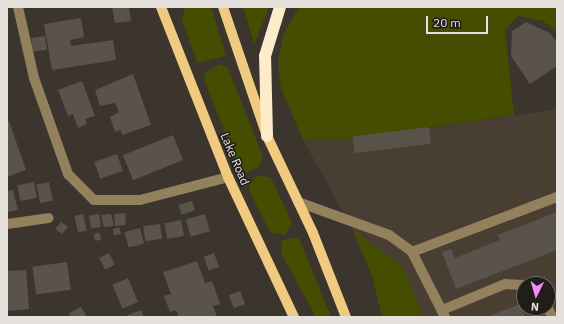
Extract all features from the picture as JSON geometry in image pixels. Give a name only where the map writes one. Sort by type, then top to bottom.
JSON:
[{"type":"highway","points":[[267,136],[265,56],[280,7]]},
{"type":"main road","name":"Lake Road","points":[[161,7],[228,177],[294,317]]},
{"type":"main road","points":[[224,7],[267,136],[298,202],[346,317]]},
{"type":"street","points":[[18,7],[34,78],[68,174],[94,200],[140,200],[228,177]]},
{"type":"street","points":[[412,252],[557,197]]},
{"type":"street","points":[[298,202],[389,235],[412,252],[444,314],[504,284],[516,285]]},
{"type":"street","points":[[7,224],[49,218]]},
{"type":"shaded area","points":[[557,109],[557,317],[382,317],[372,276],[353,230],[303,140],[353,139]]},
{"type":"green space","points":[[185,7],[211,7],[226,56],[197,63],[182,19]]},
{"type":"green space","points":[[243,7],[269,7],[254,44]]},
{"type":"green space","points":[[299,7],[557,7],[557,32],[543,21],[518,16],[505,30],[514,115],[353,139],[303,140],[281,88],[278,63],[283,35]]},
{"type":"green space","points":[[221,64],[228,68],[263,157],[259,166],[247,173],[238,165],[204,80],[206,72]]},
{"type":"green space","points":[[258,175],[271,178],[292,223],[285,235],[270,232],[250,192],[249,184]]},
{"type":"green space","points":[[353,230],[403,267],[423,317],[382,317],[372,276]]},
{"type":"green space","points":[[291,238],[298,238],[303,247],[331,317],[316,317],[281,253],[282,241]]},
{"type":"building","points":[[112,7],[129,7],[131,21],[115,23]]},
{"type":"building","points":[[81,18],[84,37],[70,40],[71,46],[113,40],[116,60],[52,70],[44,24]]},
{"type":"building","points":[[526,22],[550,33],[557,43],[557,66],[530,84],[511,56],[512,31]]},
{"type":"building","points":[[45,36],[47,50],[33,52],[31,38]]},
{"type":"building","points":[[133,74],[151,125],[122,135],[121,130],[115,132],[110,117],[119,112],[115,103],[100,106],[95,90]]},
{"type":"building","points":[[82,81],[95,116],[85,119],[87,124],[78,128],[73,114],[68,116],[58,90]]},
{"type":"building","points":[[9,121],[26,170],[7,177],[7,122]]},
{"type":"building","points":[[429,127],[431,144],[355,153],[353,136]]},
{"type":"building","points":[[173,135],[183,160],[133,180],[123,155]]},
{"type":"building","points":[[117,154],[123,171],[100,179],[94,162]]},
{"type":"building","points":[[34,182],[37,198],[20,201],[17,185]]},
{"type":"building","points":[[49,182],[53,201],[40,203],[36,185]]},
{"type":"building","points":[[13,190],[18,210],[7,212],[7,191]]},
{"type":"building","points":[[192,201],[195,211],[182,215],[179,205]]},
{"type":"building","points":[[557,212],[557,250],[456,289],[442,252],[451,249],[455,258],[500,240],[498,235]]},
{"type":"building","points":[[125,213],[126,225],[115,226],[114,214]]},
{"type":"building","points":[[83,214],[87,231],[78,233],[74,216]]},
{"type":"building","points":[[99,214],[101,227],[91,228],[89,216]]},
{"type":"building","points":[[111,214],[114,226],[104,227],[101,215]]},
{"type":"building","points":[[205,214],[210,231],[191,237],[186,220]]},
{"type":"building","points":[[181,220],[184,236],[167,239],[164,223]]},
{"type":"building","points":[[61,222],[68,227],[62,234],[55,229]]},
{"type":"building","points":[[160,224],[162,239],[145,241],[143,226]]},
{"type":"building","points":[[119,227],[121,234],[114,235],[113,229]]},
{"type":"building","points":[[140,228],[144,243],[129,248],[125,232]]},
{"type":"building","points":[[100,233],[101,240],[95,241],[94,234]]},
{"type":"building","points":[[109,253],[115,265],[105,270],[99,258]]},
{"type":"building","points":[[214,253],[219,267],[209,271],[204,257]]},
{"type":"building","points":[[197,261],[205,283],[212,281],[220,304],[213,306],[217,317],[179,317],[176,310],[170,312],[164,296],[171,294],[163,272]]},
{"type":"building","points":[[67,262],[71,290],[36,295],[32,267]]},
{"type":"building","points":[[26,270],[29,309],[7,311],[7,271]]},
{"type":"building","points":[[128,278],[138,302],[123,309],[112,285]]},
{"type":"building","points":[[240,291],[245,304],[234,308],[229,295]]},
{"type":"building","points":[[516,305],[516,316],[525,317],[487,317]]},
{"type":"building","points":[[81,307],[87,317],[71,317],[69,313]]},
{"type":"building","points":[[141,310],[144,317],[123,317]]}]
